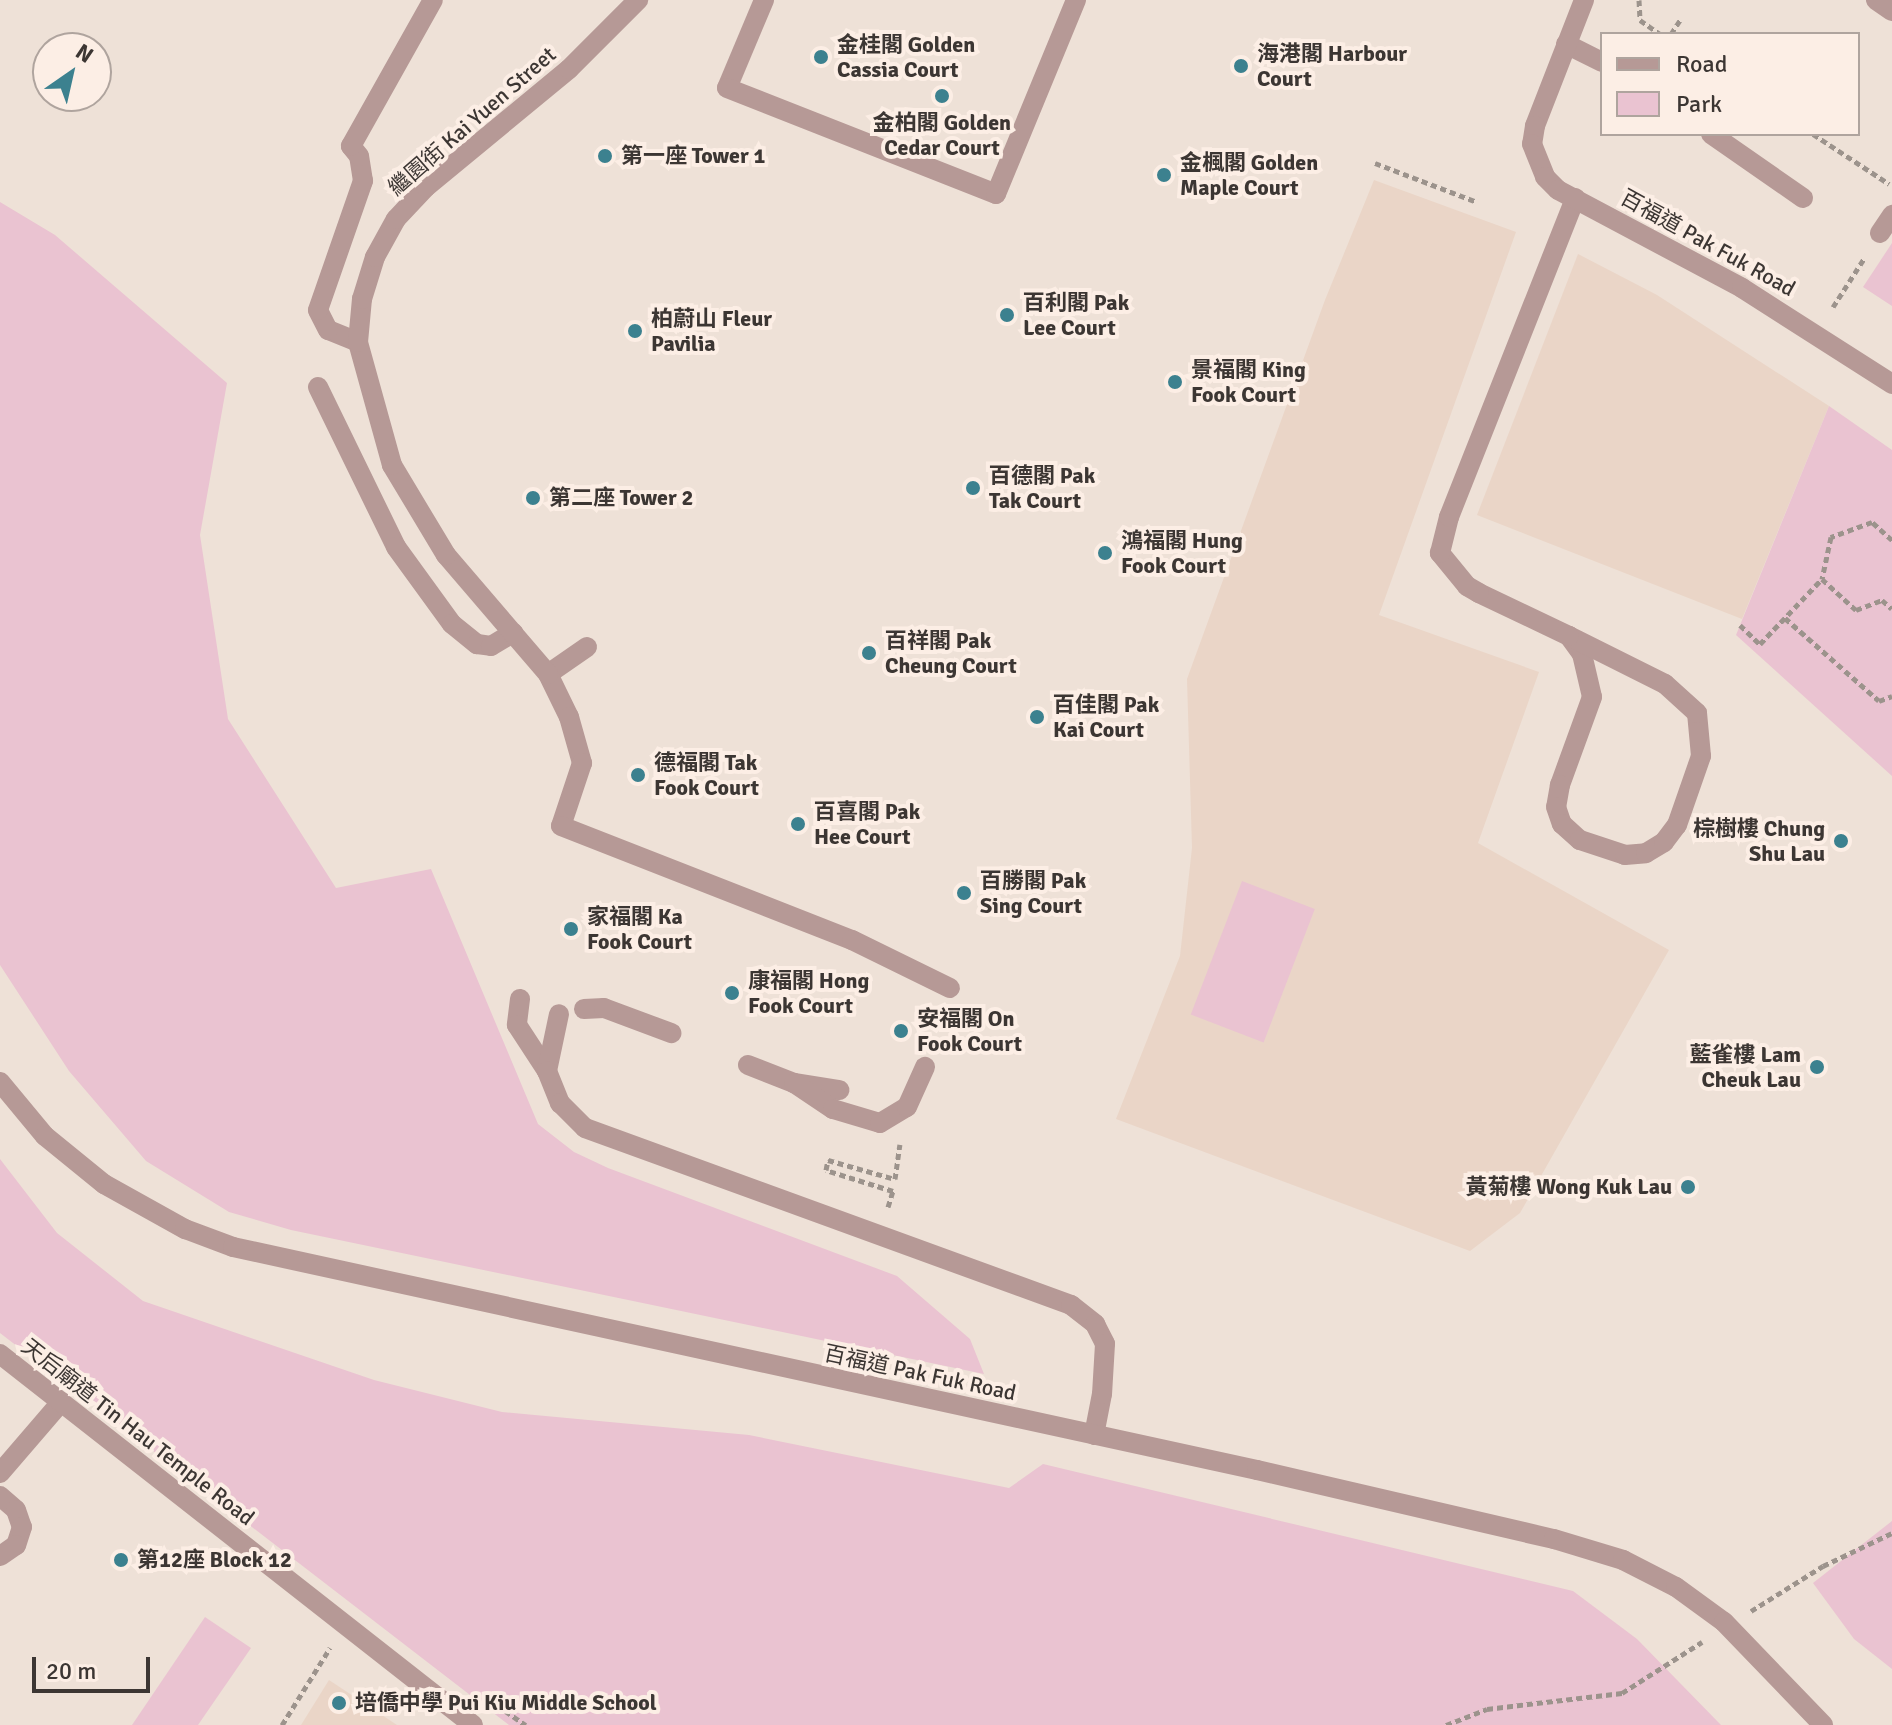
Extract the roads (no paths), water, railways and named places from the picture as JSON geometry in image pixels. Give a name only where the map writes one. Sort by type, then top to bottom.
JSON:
[{"type":"street","name":"繼園街 Kai Yuen Street","points":[[358,342],[328,330],[319,298],[363,181],[359,156],[351,146],[433,0]]},
{"type":"street","name":"繼園街 Kai Yuen Street","points":[[638,0],[579,60],[426,187],[396,219],[375,257],[362,299],[358,342],[371,403],[408,496],[446,555],[548,674],[569,717],[582,763],[561,826],[852,940]]},
{"type":"street","points":[[764,0],[727,88],[996,194],[1076,0]]},
{"type":"street","points":[[1584,0],[1566,44],[1600,61]]},
{"type":"street","points":[[1876,0],[1892,11]]},
{"type":"street","name":"百福道 Pak Fuk Road","points":[[1566,44],[1535,126],[1532,144],[1545,177],[1575,198],[1742,288],[1892,384]]},
{"type":"street","points":[[1714,136],[1803,198]]},
{"type":"street","points":[[1569,636],[1582,654],[1592,697],[1560,785],[1556,807],[1562,824],[1580,840],[1625,855],[1646,853],[1664,842],[1677,825],[1701,756],[1697,713],[1665,684],[1569,636],[1467,586],[1440,553],[1449,517],[1575,198]]},
{"type":"street","points":[[1880,233],[1892,215]]},
{"type":"street","points":[[318,387],[396,547],[452,624],[477,644],[491,646],[513,633]]},
{"type":"street","points":[[548,674],[587,647]]},
{"type":"street","points":[[852,940],[890,968]]},
{"type":"street","points":[[852,940],[950,988]]},
{"type":"street","points":[[520,999],[517,1025],[547,1071],[560,1103],[585,1128],[1050,1295],[1080,1312],[1095,1324],[1105,1344],[1102,1394],[1094,1435]]},
{"type":"street","points":[[593,1003],[671,1033]]},
{"type":"street","points":[[547,1071],[559,1014]]},
{"type":"street","points":[[748,1065],[794,1083],[833,1109],[867,1122],[900,1114],[925,1067]]},
{"type":"street","name":"百福道 Pak Fuk Road","points":[[0,1082],[45,1136],[104,1184],[145,1208],[233,1247],[1257,1470],[1554,1539],[1623,1560],[1676,1587],[1724,1622],[1823,1725]]},
{"type":"street","points":[[794,1083],[839,1090]]},
{"type":"street","name":"天后廟道 Tin Hau Temple Road","points":[[0,1354],[473,1725]]},
{"type":"street","points":[[0,1473],[61,1402]]},
{"type":"street","points":[[0,1496],[16,1510],[22,1527],[16,1545],[0,1556]]},
{"type":"place","name":"金桂閣 Golden Cassia Court","points":[[821,57]]},
{"type":"place","name":"海港閣 Harbour Court","points":[[1241,66]]},
{"type":"place","name":"金柏閣 Golden Cedar Court","points":[[942,96]]},
{"type":"place","name":"第一座 Tower 1","points":[[605,156]]},
{"type":"place","name":"金楓閣 Golden Maple Court","points":[[1164,175]]},
{"type":"place","name":"百利閣 Pak Lee Court","points":[[1007,315]]},
{"type":"place","name":"柏蔚山 Fleur Pavilia","points":[[635,331]]},
{"type":"place","name":"景福閣 King Fook Court","points":[[1175,382]]},
{"type":"place","name":"百德閣 Pak Tak Court","points":[[973,488]]},
{"type":"place","name":"第二座 Tower 2","points":[[533,498]]},
{"type":"place","name":"鴻福閣 Hung Fook Court","points":[[1105,553]]},
{"type":"place","name":"百祥閣 Pak Cheung Court","points":[[869,653]]},
{"type":"place","name":"百佳閣 Pak Kai Court","points":[[1037,717]]},
{"type":"place","name":"德福閣 Tak Fook Court","points":[[638,775]]},
{"type":"place","name":"百喜閣 Pak Hee Court","points":[[798,824]]},
{"type":"place","name":"棕樹樓 Chung Shu Lau","points":[[1841,841]]},
{"type":"place","name":"百勝閣 Pak Sing Court","points":[[964,893]]},
{"type":"place","name":"家福閣 Ka Fook Court","points":[[571,929]]},
{"type":"place","name":"康福閣 Hong Fook Court","points":[[732,993]]},
{"type":"place","name":"安福閣 On Fook Court","points":[[901,1031]]},
{"type":"place","name":"藍雀樓 Lam Cheuk Lau","points":[[1817,1067]]},
{"type":"place","name":"黃菊樓 Wong Kuk Lau","points":[[1688,1187]]},
{"type":"place","name":"第12座 Block 12","points":[[121,1560]]},
{"type":"place","name":"培僑中學 Pui Kiu Middle School","points":[[339,1703]]}]
